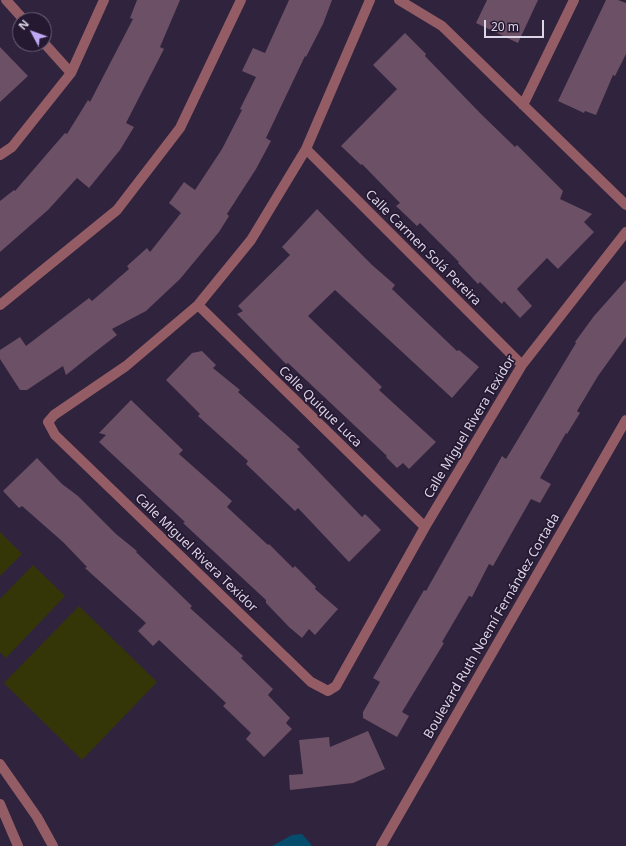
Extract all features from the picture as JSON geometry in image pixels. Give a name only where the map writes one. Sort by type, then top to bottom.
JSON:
[{"type":"street","points":[[6,0],[17,12]]},
{"type":"street","points":[[0,155],[12,146],[71,72],[104,0]]},
{"type":"street","points":[[0,305],[117,210],[180,128],[241,0]]},
{"type":"street","name":"Calle Miguel Rivera Texidor","points":[[370,0],[306,149],[251,240],[198,305],[126,366],[54,415],[48,422],[54,435],[311,682],[328,690],[336,686],[425,527],[522,365],[626,232]]},
{"type":"street","points":[[399,0],[442,26],[626,205]]},
{"type":"street","points":[[523,105],[574,0]]},
{"type":"street","points":[[52,52],[71,72]]},
{"type":"street","name":"Calle Carmen Solá Pereira","points":[[306,149],[522,365]]},
{"type":"street","name":"Calle Quique Luca","points":[[198,305],[425,527]]},
{"type":"street","name":"Boulevard Ruth Noemí Fernández Cortada","points":[[381,846],[626,420]]},
{"type":"street","points":[[0,764],[37,817],[53,846]]},
{"type":"street","points":[[0,804],[18,846]]},
{"type":"shaded area","points":[[0,532],[22,554],[0,576]]},
{"type":"shaded area","points":[[33,565],[65,596],[6,658],[0,652],[0,599]]},
{"type":"shaded area","points":[[79,606],[157,682],[82,760],[4,683]]},
{"type":"water","points":[[302,834],[311,846],[272,846],[292,835]]},
{"type":"building","points":[[137,0],[180,0],[160,47],[164,49],[126,123],[134,127],[120,150],[89,188],[77,178],[48,210],[0,252],[0,201],[14,190],[15,191],[65,133],[67,134],[88,100],[90,102],[133,19],[130,18]]},
{"type":"building","points":[[289,0],[332,0],[323,24],[306,57],[305,56],[266,138],[271,141],[256,169],[227,214],[229,216],[219,232],[180,279],[146,311],[112,329],[117,335],[66,375],[63,366],[27,390],[20,390],[0,359],[0,350],[20,337],[26,346],[89,298],[92,301],[129,269],[127,266],[147,248],[150,252],[181,213],[169,203],[184,182],[195,190],[222,149],[242,110],[240,109],[256,77],[242,71],[253,48],[265,53]]},
{"type":"building","points":[[487,0],[538,0],[518,43],[476,23]]},
{"type":"building","points":[[606,0],[618,0],[626,3],[626,54],[615,76],[613,75],[596,115],[585,111],[584,113],[558,101]]},
{"type":"building","points":[[405,33],[480,113],[515,147],[517,145],[563,191],[560,199],[592,214],[584,222],[594,232],[558,269],[547,258],[517,289],[532,306],[520,318],[504,301],[502,304],[480,282],[478,284],[458,263],[459,262],[420,223],[417,226],[396,206],[400,203],[362,164],[361,165],[341,146],[397,89],[373,65]]},
{"type":"building","points":[[0,47],[28,76],[0,102]]},
{"type":"building","points":[[317,209],[371,264],[395,285],[392,289],[457,351],[459,350],[479,367],[452,398],[335,290],[308,316],[382,387],[379,390],[436,442],[409,469],[403,463],[397,468],[386,457],[387,456],[288,363],[286,364],[237,314],[243,311],[238,306],[290,255],[282,247]]},
{"type":"building","points":[[626,280],[626,337],[598,376],[577,411],[580,413],[567,434],[566,433],[540,478],[551,484],[540,503],[531,499],[493,566],[489,564],[472,597],[469,596],[442,642],[444,643],[402,712],[409,716],[397,737],[363,718],[363,712],[380,682],[373,678],[424,590],[426,591],[502,456],[506,459],[576,343],[575,342],[594,316]]},
{"type":"building","points":[[202,351],[216,365],[213,368],[240,390],[238,392],[300,447],[297,449],[362,517],[365,514],[381,530],[349,562],[298,508],[295,511],[246,464],[248,461],[198,416],[200,414],[166,380],[192,353]]},
{"type":"building","points":[[131,400],[183,450],[179,454],[232,501],[227,507],[268,545],[269,544],[293,568],[295,566],[316,587],[315,589],[338,609],[315,635],[309,629],[302,638],[289,627],[266,603],[266,600],[99,442],[106,435],[99,433]]},
{"type":"building","points":[[37,458],[62,484],[78,496],[116,534],[137,551],[136,552],[192,606],[190,608],[243,656],[241,658],[273,689],[268,695],[290,718],[286,723],[292,729],[264,757],[246,739],[251,733],[223,706],[226,703],[159,640],[153,646],[138,631],[146,623],[85,568],[87,567],[63,542],[22,506],[19,508],[3,491]]},
{"type":"building","points":[[368,731],[385,769],[353,783],[290,790],[289,775],[303,774],[299,740],[329,737],[330,747]]}]
